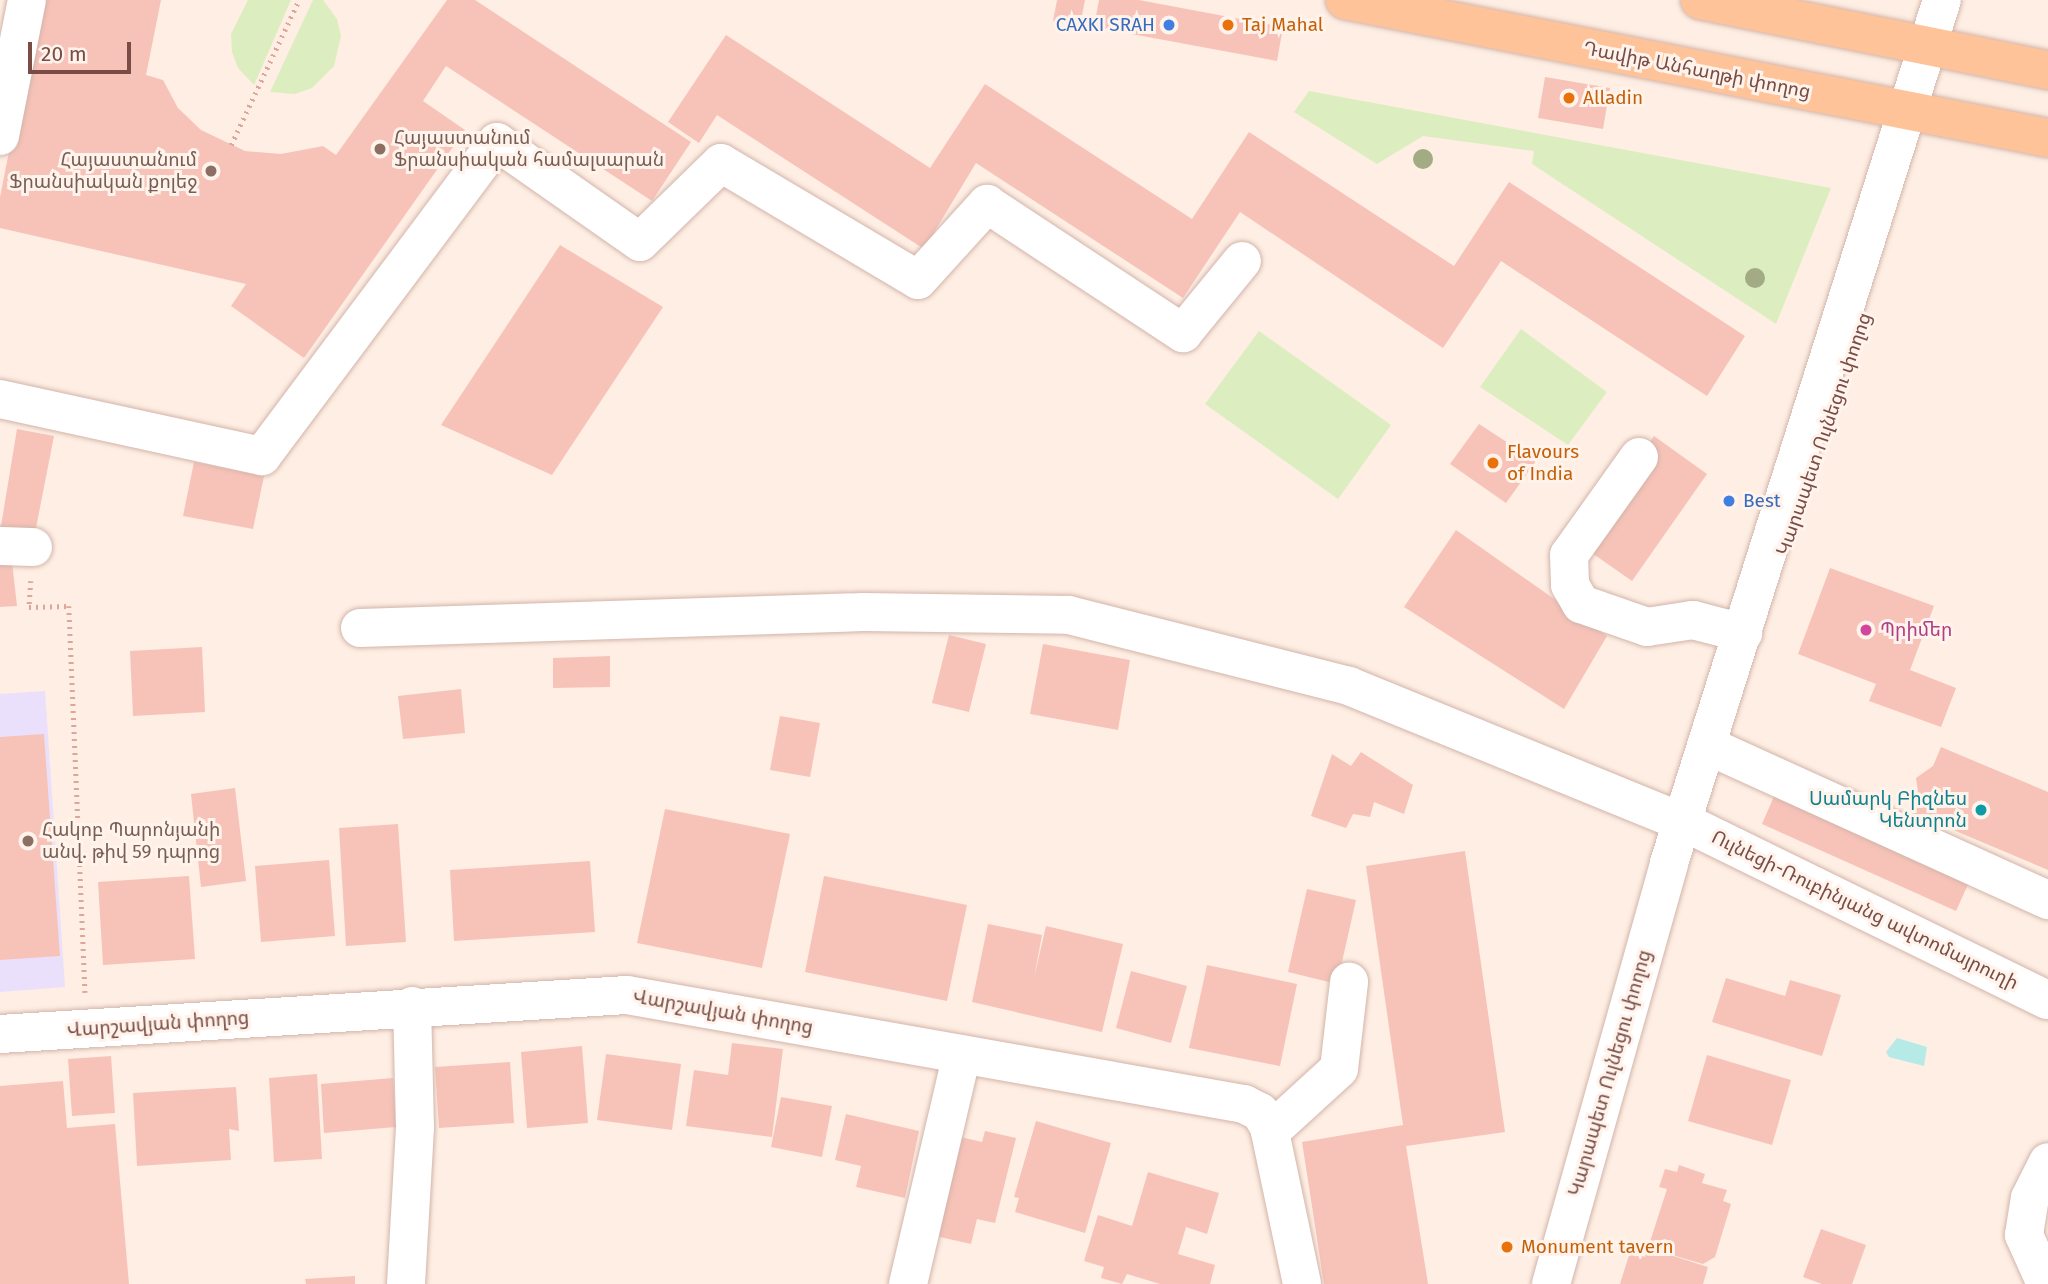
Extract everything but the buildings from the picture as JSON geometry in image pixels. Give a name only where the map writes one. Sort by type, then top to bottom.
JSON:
[{"type":"main road","name":"Դավիթ Անհաղթի փողոց","points":[[1345,0],[2048,138]]},
{"type":"main road","points":[[1700,0],[1798,9],[1940,46],[2048,70]]},
{"type":"street","points":[[0,136],[27,0]]},
{"type":"street","name":"Կարապետ Ուլնեցու փողոց","points":[[1551,1284],[1669,863],[1715,749],[1921,113],[1940,46],[1942,0]]},
{"type":"street","name":"Կարապետ Ուլնեցու փողոց","points":[[1940,46],[1966,0]]},
{"type":"street","name":"Կարապետ Ուլնեցու փողոց","points":[[1686,823],[1743,633],[1921,113]]},
{"type":"street","points":[[0,399],[262,456],[497,142],[640,242],[721,163],[918,280],[987,204],[1183,333],[1242,261]]},
{"type":"street","points":[[1639,457],[1569,555],[1570,585],[1581,604],[1647,627],[1693,620],[1743,633]]},
{"type":"street","name":"Ուլնեցի-Ռուբինյանց ավտոմայրուղի","points":[[360,628],[849,613],[1069,615],[1349,686],[1686,823],[2048,1000]]},
{"type":"street","points":[[1715,749],[2048,900]]},
{"type":"street","points":[[1270,1132],[1339,1069],[1349,982]]},
{"type":"street","name":"Վարշավյան փողոց","points":[[0,1034],[412,1006],[627,995],[1244,1104],[1260,1112],[1270,1132],[1302,1284]]},
{"type":"street","points":[[406,1284],[415,1127],[412,1006]]},
{"type":"street","points":[[908,1284],[962,1054]]},
{"type":"street","points":[[2046,1284],[2024,1236],[2030,1198],[2048,1162]]},
{"type":"path","points":[[231,145],[299,0]]},
{"type":"path","points":[[16,546],[29,607],[69,606],[86,1029]]},
{"type":"shaded area","name":"Հակոբ Պարոնյանի անվ. թիվ 59 դպրոց","points":[[45,691],[65,987],[0,992],[0,694]]},
{"type":"green space","points":[[248,0],[291,0],[254,85],[238,68],[232,52],[231,34]]},
{"type":"green space","points":[[313,0],[323,0],[337,19],[341,36],[334,66],[312,88],[295,94],[270,92]]},
{"type":"green space","points":[[1309,91],[1831,188],[1776,324],[1532,164],[1534,151],[1423,136],[1377,164],[1294,112]]},
{"type":"green space","points":[[1521,329],[1607,392],[1568,445],[1480,387]]},
{"type":"green space","points":[[1259,331],[1391,425],[1338,499],[1205,404]]},
{"type":"water","points":[[1897,1038],[1927,1047],[1924,1066],[1889,1057],[1886,1052]]},
{"type":"place","name":"CAXKI SRAH","points":[[1169,25]]},
{"type":"place","name":"Taj Mahal","points":[[1228,25]]},
{"type":"place","name":"Alladin","points":[[1569,98]]},
{"type":"place","name":"Հայաստանում Ֆրանսիական համալսարան","points":[[380,149]]},
{"type":"place","name":"Հայաստանում Ֆրանսիական քոլեջ","points":[[211,171]]},
{"type":"place","name":"Flavours of India","points":[[1493,463]]},
{"type":"place","name":"Best","points":[[1729,501]]},
{"type":"place","name":"Պրիմեր","points":[[1866,630]]},
{"type":"place","name":"Սամարկ Բիզնես Կենտրոն","points":[[1981,810]]},
{"type":"place","name":"Հակոբ Պարոնյանի անվ. թիվ 59 դպրոց","points":[[28,841]]},
{"type":"place","name":"Monument tavern","points":[[1507,1247]]}]
